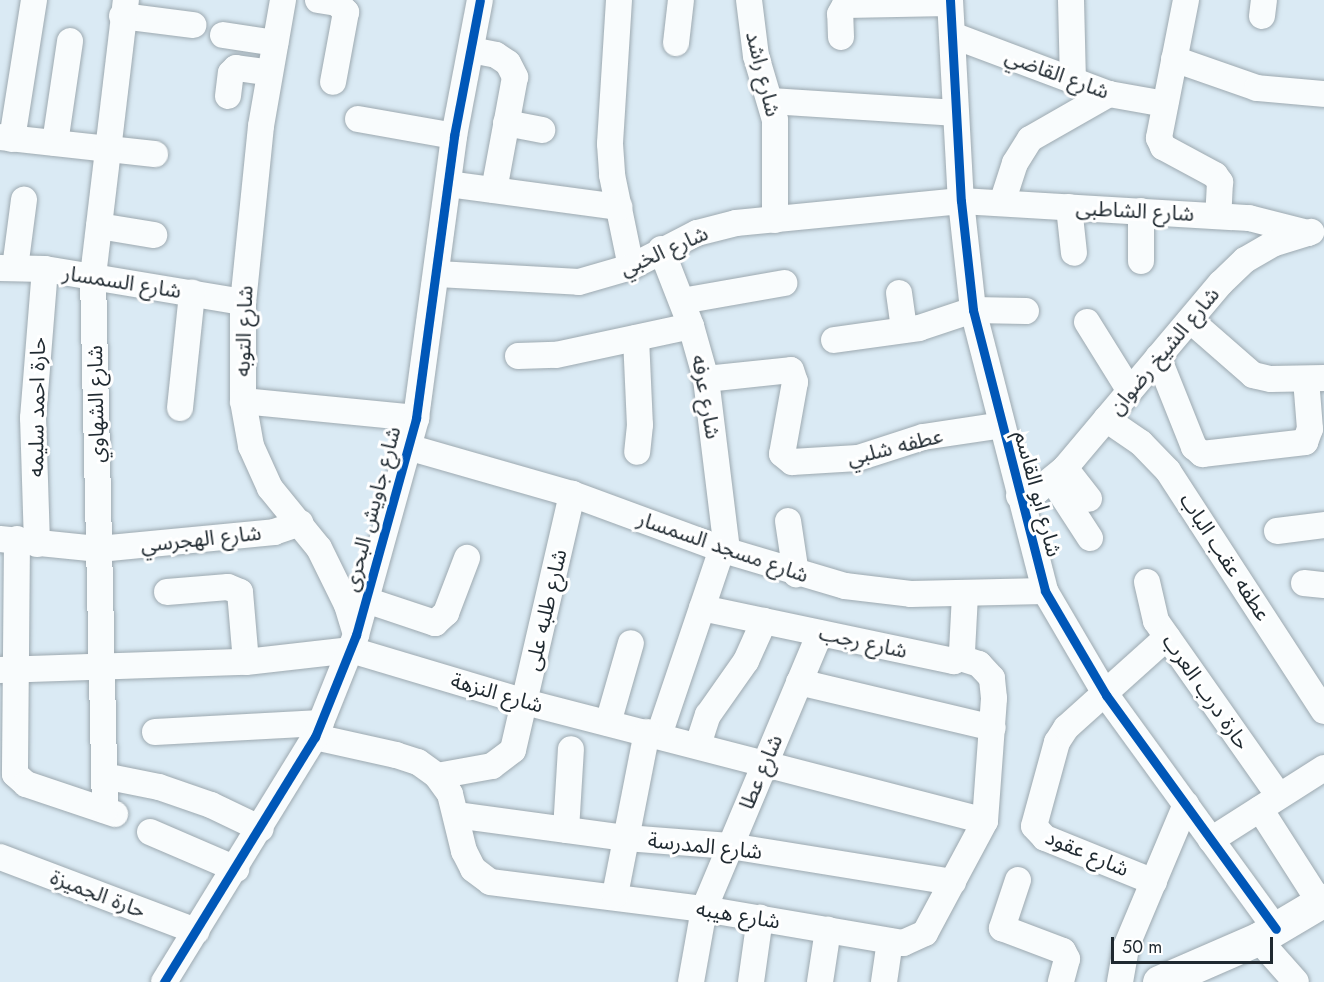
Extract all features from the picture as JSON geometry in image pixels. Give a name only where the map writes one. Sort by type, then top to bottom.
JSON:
[{"type":"street","points":[[34,0],[6,138],[154,154]]},
{"type":"street","name":"شارع التوبه","points":[[283,0],[270,73],[243,302],[243,401],[251,446],[270,488],[300,523],[334,576],[354,642]]},
{"type":"street","points":[[318,0],[336,3],[346,12],[333,82]]},
{"type":"street","name":"شارع جاويش البحرى","points":[[164,982],[261,829],[318,730],[354,642],[416,418],[438,274],[454,136],[480,0]]},
{"type":"street","points":[[619,0],[610,144],[631,267]]},
{"type":"street","points":[[676,43],[681,0]]},
{"type":"street","name":"شارع راشد","points":[[749,0],[756,56],[772,101],[775,220]]},
{"type":"street","points":[[1071,0],[1073,81]]},
{"type":"street","points":[[1186,0],[1159,138],[1163,147],[1215,175],[1220,182],[1218,216]]},
{"type":"street","points":[[841,37],[840,14],[845,4],[950,1]]},
{"type":"street","name":"شارع ابو القاسم","points":[[950,1],[961,201],[973,310],[1045,591],[1106,694],[1211,840],[1296,982]]},
{"type":"street","points":[[124,8],[193,26]]},
{"type":"street","name":"شارع الشهاوي","points":[[110,812],[104,776],[93,276],[124,8]]},
{"type":"street","points":[[223,35],[275,43]]},
{"type":"street","name":"شارع القاضي","points":[[952,35],[1109,94],[1165,104]]},
{"type":"street","points":[[55,143],[70,40]]},
{"type":"street","points":[[471,50],[496,55],[508,63],[514,77],[494,190]]},
{"type":"street","points":[[1174,59],[1257,88],[1324,94]]},
{"type":"street","points":[[228,96],[231,73],[236,68],[270,73]]},
{"type":"street","points":[[1002,203],[1015,163],[1030,139],[1109,94]]},
{"type":"street","points":[[772,101],[956,113]]},
{"type":"street","points":[[358,119],[454,136]]},
{"type":"street","points":[[506,123],[542,130]]},
{"type":"street","points":[[449,184],[619,207]]},
{"type":"street","points":[[7,268],[24,200]]},
{"type":"street","name":"شارع الشاطبى","points":[[961,201],[1249,218],[1316,231]]},
{"type":"street","name":"شارع الخبي","points":[[438,274],[579,282],[631,267],[661,249],[707,230],[775,220],[961,201]]},
{"type":"street","points":[[1069,207],[1074,253]]},
{"type":"street","points":[[1141,211],[1141,261]]},
{"type":"street","points":[[99,226],[154,235]]},
{"type":"street","name":"شارع الشيخ رضوان","points":[[1019,496],[1059,474],[1190,320],[1245,260],[1275,243],[1316,231]]},
{"type":"street","name":"شارع عرفه","points":[[661,249],[691,326],[706,379],[725,550]]},
{"type":"street","name":"شارع السمسار","points":[[7,268],[45,269],[243,302]]},
{"type":"street","name":"حارة احمد سليمه","points":[[45,269],[33,418],[18,541],[8,670],[15,766],[19,781],[110,812]]},
{"type":"street","points":[[682,301],[784,284]]},
{"type":"street","points":[[180,408],[192,293]]},
{"type":"street","points":[[899,293],[904,330]]},
{"type":"street","points":[[834,340],[904,330],[973,310],[1026,311]]},
{"type":"street","points":[[1158,357],[1194,447],[1202,454],[1305,442],[1310,429],[1315,379],[1253,375],[1190,320]]},
{"type":"street","points":[[1087,322],[1130,391]]},
{"type":"street","points":[[518,356],[556,355],[691,326]]},
{"type":"street","points":[[636,338],[640,425],[637,452]]},
{"type":"street","name":"عطفه شلبي","points":[[706,379],[791,370],[795,382],[782,454],[792,462],[849,459],[923,437],[1002,425]]},
{"type":"street","points":[[243,401],[416,418]]},
{"type":"street","name":"عطفه عقب الباب","points":[[1106,419],[1141,443],[1168,471],[1324,711]]},
{"type":"street","name":"شارع مسجد السمسار","points":[[408,447],[572,494],[796,574],[878,590],[965,594],[1045,591]]},
{"type":"street","points":[[1059,474],[1089,499]]},
{"type":"street","points":[[1059,474],[1090,538]]},
{"type":"street","name":"شارع طلبه على","points":[[437,776],[504,760],[513,750],[572,494]]},
{"type":"street","points":[[788,521],[796,574]]},
{"type":"street","name":"شارع الهجرسي","points":[[18,541],[99,549],[274,532],[300,523]]},
{"type":"street","points":[[1277,531],[1324,525]]},
{"type":"street","points":[[615,896],[626,838],[653,734],[725,550]]},
{"type":"street","points":[[366,600],[435,623],[446,613],[467,558]]},
{"type":"street","name":"حارة درب العرب","points":[[1147,582],[1149,602],[1167,637],[1269,802],[1322,902]]},
{"type":"street","points":[[167,592],[228,587],[240,592],[246,662]]},
{"type":"street","points":[[960,658],[965,594]]},
{"type":"street","name":"شارع رجب","points":[[702,608],[948,660],[960,658]]},
{"type":"street","points":[[698,745],[708,715],[747,661],[764,621]]},
{"type":"street","name":"شارع عطا","points":[[691,982],[704,909],[820,633]]},
{"type":"street","points":[[1106,694],[1167,637]]},
{"type":"street","name":"شارع النزهة","points":[[8,670],[102,665],[246,662],[354,642],[525,702],[765,762],[985,821]]},
{"type":"street","points":[[609,723],[630,642]]},
{"type":"street","name":"شارع هيبه","points":[[155,732],[318,730],[418,762],[437,776],[450,794],[464,851],[473,869],[490,882],[704,909],[903,943],[925,933],[985,821],[993,728],[992,678],[979,664],[960,658]]},
{"type":"street","points":[[799,682],[993,728]]},
{"type":"street","name":"شارع عقود","points":[[1106,694],[1066,728],[1057,742],[1034,826],[1045,838],[1154,882]]},
{"type":"street","points":[[566,830],[571,749]]},
{"type":"street","points":[[1211,840],[1324,768]]},
{"type":"street","points":[[104,776],[180,794],[261,829]]},
{"type":"street","points":[[1120,982],[1126,947],[1186,804]]},
{"type":"street","name":"شارع المدرسة","points":[[456,815],[626,838],[729,846],[953,882]]},
{"type":"street","points":[[150,832],[236,869]]},
{"type":"street","name":"حارة الجميزة","points":[[0,857],[196,931]]},
{"type":"street","points":[[1018,880],[1002,928],[1063,951],[1067,959],[1061,982]]},
{"type":"street","points":[[1159,982],[1267,934],[1322,902]]},
{"type":"street","points":[[751,982],[759,918]]},
{"type":"street","points":[[820,982],[828,930]]},
{"type":"street","points":[[884,982],[891,941]]},
{"type":"cycle path","points":[[164,982],[315,737],[356,635],[416,418],[454,136],[480,0]]},
{"type":"cycle path","points":[[950,0],[961,201],[973,310],[1045,591],[1106,695],[1276,929]]}]
